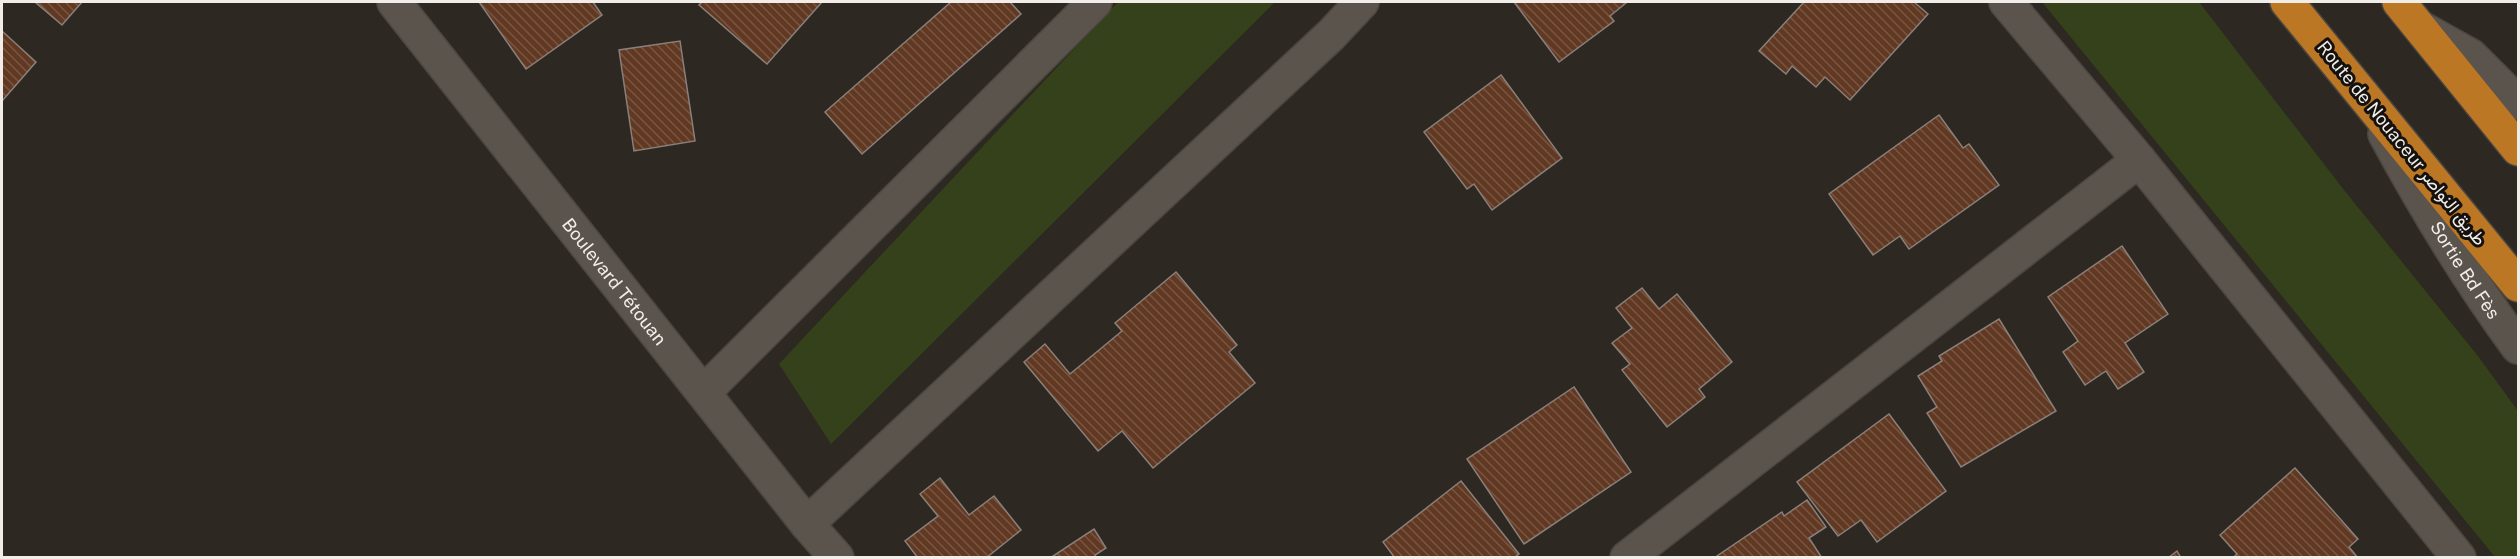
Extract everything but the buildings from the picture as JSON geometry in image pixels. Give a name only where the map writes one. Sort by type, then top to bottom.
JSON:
[{"type":"highway","name":"Route de Nouaceur طريق النواصر","points":[[2287,2],[2518,285]]},
{"type":"highway","points":[[2399,2],[2518,149]]},
{"type":"street","name":"Boulevard Tétouan","points":[[394,2],[807,524],[837,558]]},
{"type":"street","points":[[704,392],[1095,2]]},
{"type":"street","points":[[807,524],[1331,35],[1362,2]]},
{"type":"street","points":[[2006,2],[2139,160],[2453,556]]},
{"type":"street","points":[[2419,27],[2470,56],[2518,103]]},
{"type":"street","name":"Sortie Bd Fès","points":[[2364,96],[2421,201],[2478,292],[2518,347]]},
{"type":"street","points":[[1627,558],[2139,160]]},
{"type":"green space","points":[[1118,2],[1275,2],[831,444],[779,364]]},
{"type":"green space","points":[[2042,2],[2199,2],[2344,190],[2478,356],[2518,411],[2518,557],[2495,557]]}]
